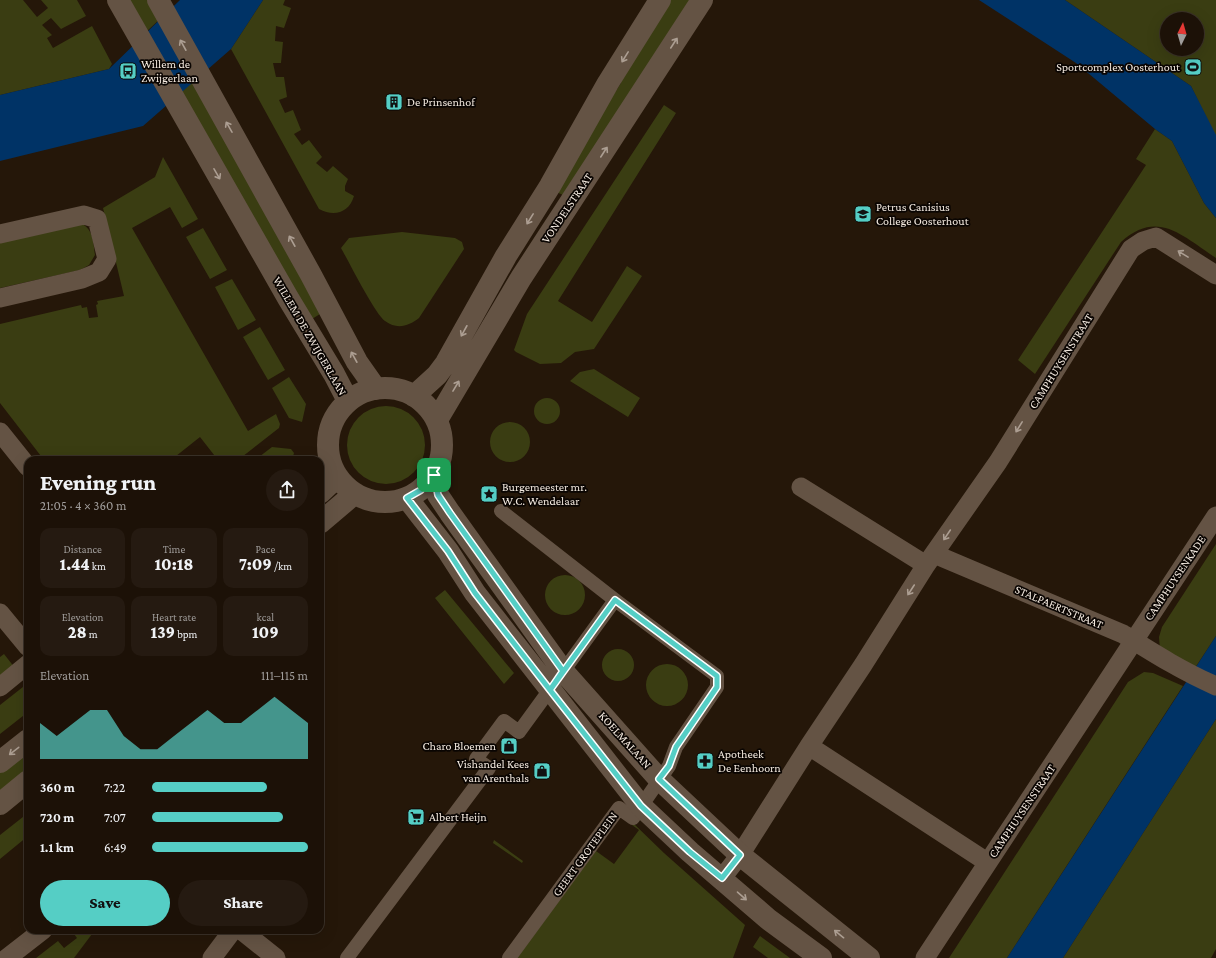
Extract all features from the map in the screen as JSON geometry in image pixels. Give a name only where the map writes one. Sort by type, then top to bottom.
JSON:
[{"type":"street","name":"WILLEM DE ZWIJGERLAAN","points":[[118,0],[288,298],[334,374],[348,401]]},
{"type":"street","name":"VONDELSTRAAT","points":[[414,396],[437,376],[446,363],[506,256],[550,186],[608,83],[660,0]]},
{"type":"street","name":"VONDELSTRAAT","points":[[437,420],[521,278],[702,0]]},
{"type":"street","points":[[160,5],[311,275],[357,362],[376,389]]},
{"type":"street","points":[[0,234],[84,215],[97,220],[108,259],[100,272],[82,279],[0,298]]},
{"type":"street","name":"CAMPHUYSENSTRAAT","points":[[722,878],[740,855],[930,560],[998,462],[1131,249],[1143,241],[1156,237],[1216,275]]},
{"type":"street","points":[[376,389],[401,390],[414,396],[426,406],[437,420],[442,450],[434,475],[421,490],[407,498],[380,503],[354,494],[337,477],[330,462],[327,446],[330,429],[337,414],[348,401],[366,391],[376,389]]},
{"type":"street","points":[[0,432],[24,462]]},
{"type":"street","name":"KOELMALAAN","points":[[434,475],[438,495],[563,671],[659,779],[740,855],[869,958]]},
{"type":"street","points":[[324,489],[337,477]]},
{"type":"street","points":[[801,487],[930,560]]},
{"type":"street","points":[[324,520],[354,494]]},
{"type":"street","points":[[407,498],[448,551],[475,593],[641,806],[690,852],[768,919],[821,958]]},
{"type":"street","name":"GEERT GROTEPLEIN","points":[[502,511],[615,600],[717,676],[717,687],[676,747],[669,766],[633,818],[619,808],[509,958]]},
{"type":"street","name":"CAMPHUYSENKADE","points":[[1133,640],[1216,516]]},
{"type":"street","name":"STALPAERTSTRAAT","points":[[930,560],[1123,634],[1149,652],[1191,675],[1216,686]]},
{"type":"street","points":[[347,958],[489,768],[476,759],[504,721],[519,732],[615,600]]},
{"type":"street","points":[[0,613],[24,642]]},
{"type":"street","name":"CAMPHUYSENSTRAAT","points":[[809,746],[987,862],[1133,640]]},
{"type":"street","points":[[0,687],[24,667]]},
{"type":"street","points":[[0,762],[24,743]]},
{"type":"street","points":[[0,804],[24,785]]},
{"type":"street","points":[[925,958],[987,862]]},
{"type":"street","points":[[8,958],[38,934]]},
{"type":"street","points":[[212,958],[230,934]]},
{"type":"street","points":[[246,934],[276,958]]},
{"type":"green space","points":[[0,0],[23,0],[37,17],[48,8],[41,0],[77,0],[86,16],[61,29],[51,18],[42,25],[52,35],[47,38],[53,48],[92,26],[112,64],[109,69],[0,95]]},
{"type":"green space","points":[[127,0],[150,0],[161,18],[146,32]]},
{"type":"green space","points":[[263,0],[285,0],[283,5],[291,8],[284,28],[276,26],[275,41],[283,42],[281,63],[273,63],[276,77],[284,77],[287,97],[279,100],[285,113],[293,110],[301,130],[294,134],[302,145],[309,140],[322,157],[316,163],[327,172],[333,166],[348,179],[345,186],[345,191],[354,196],[349,206],[340,212],[330,213],[319,209],[231,49]]},
{"type":"green space","points":[[669,0],[695,0],[565,196],[552,190],[621,83],[619,77]]},
{"type":"green space","name":"Sportcomplex Oosterhout","points":[[1065,0],[1216,0],[1216,137],[1191,86]]},
{"type":"green space","points":[[196,79],[320,314],[312,319],[179,93]]},
{"type":"green space","points":[[664,105],[676,113],[558,301],[592,322],[627,266],[642,276],[594,349],[575,352],[561,363],[540,364],[516,352],[514,350],[527,314]]},
{"type":"green space","points":[[1155,129],[1172,141],[1204,203],[1216,218],[1216,258],[1170,229],[1147,227],[1134,232],[1121,242],[1035,374],[1018,360],[1146,165],[1136,159]]},
{"type":"green space","points":[[163,157],[198,219],[182,228],[170,207],[132,228],[248,431],[276,414],[280,424],[279,428],[243,456],[215,456],[200,437],[176,456],[41,456],[0,403],[0,324],[81,305],[82,308],[87,307],[89,318],[98,317],[96,305],[98,304],[97,301],[124,296],[103,208],[155,177]]},
{"type":"green space","points":[[80,222],[88,229],[93,240],[95,255],[89,265],[80,270],[0,288],[0,239]]},
{"type":"green space","points":[[203,228],[227,270],[210,279],[186,237]]},
{"type":"green space","points":[[402,232],[455,238],[462,242],[464,249],[419,318],[407,325],[398,326],[389,324],[375,309],[341,248],[349,238]]},
{"type":"green space","points":[[232,279],[256,320],[238,330],[215,287]]},
{"type":"green space","points":[[260,327],[285,370],[268,380],[243,337]]},
{"type":"green space","points":[[594,369],[640,398],[628,417],[570,381],[580,372]]},
{"type":"green space","points":[[289,377],[306,404],[302,422],[289,418],[272,388]]},
{"type":"green space","points":[[547,398],[556,402],[560,411],[556,420],[547,424],[538,420],[534,411],[538,402]]},
{"type":"green space","points":[[386,406],[401,409],[413,418],[422,430],[425,445],[422,460],[413,472],[401,481],[386,484],[371,481],[359,472],[350,460],[347,445],[350,430],[359,418],[371,409]]},
{"type":"green space","points":[[510,422],[518,424],[524,428],[528,434],[530,442],[528,450],[524,456],[518,460],[510,462],[502,460],[496,456],[492,450],[490,442],[492,434],[496,428],[502,424]]},
{"type":"green space","points":[[272,447],[291,449],[294,453],[293,456],[260,456]]},
{"type":"green space","points":[[1216,544],[1216,636],[1195,668],[1160,650],[1159,637],[1162,627]]},
{"type":"green space","points":[[565,575],[576,578],[582,584],[585,595],[582,606],[576,612],[565,615],[554,612],[548,606],[545,595],[548,584],[554,578]]},
{"type":"green space","points":[[445,590],[514,673],[504,684],[435,598]]},
{"type":"green space","points":[[615,649],[621,649],[631,656],[634,665],[633,671],[627,678],[621,681],[615,681],[605,674],[602,668],[602,662],[609,652]]},
{"type":"green space","points":[[4,654],[15,668],[0,680],[0,657]]},
{"type":"green space","points":[[663,664],[671,664],[679,667],[685,673],[688,685],[685,697],[679,703],[671,706],[663,706],[655,703],[649,697],[646,689],[646,681],[649,673],[655,667]]},
{"type":"green space","points":[[1144,672],[1153,673],[1183,686],[1007,958],[949,958],[1128,682]]},
{"type":"green space","points":[[24,686],[24,715],[0,734],[0,705]]},
{"type":"green space","points":[[1216,719],[1216,949],[1211,958],[1063,958]]},
{"type":"green space","points":[[24,750],[24,777],[0,796],[0,769]]},
{"type":"green space","points":[[24,816],[24,839],[0,859],[0,835]]},
{"type":"green space","points":[[633,823],[664,853],[745,925],[733,958],[517,958],[596,851],[614,864],[639,830],[632,825]]},
{"type":"green space","points":[[494,840],[523,861],[522,863],[493,843]]},
{"type":"green space","points":[[74,934],[92,934],[74,958],[36,958],[58,941],[64,948],[77,938]]},
{"type":"green space","points":[[760,936],[790,958],[768,958],[753,947]]},
{"type":"water","points":[[180,0],[263,0],[231,49],[143,126],[0,161],[0,95],[109,69]]},
{"type":"water","points":[[979,0],[1065,0],[1191,86],[1216,135],[1216,218],[1204,203],[1172,141],[1155,129],[1076,63]]},
{"type":"water","points":[[1216,636],[1216,719],[1063,958],[1007,958]]},
{"type":"place","name":"Sportcomplex Oosterhout","points":[[1193,67]]},
{"type":"place","name":"Willem de Zwijgerlaan","points":[[128,71]]},
{"type":"place","name":"De Prinsenhof","points":[[394,102]]},
{"type":"place","name":"Petrus Canisius College Oosterhout","points":[[863,214]]},
{"type":"place","name":"Burgemeester mr. W.C. Wendelaar","points":[[489,494]]},
{"type":"place","name":"Charo Bloemen","points":[[509,746]]},
{"type":"place","name":"Apotheek De Eenhoorn","points":[[705,761]]},
{"type":"place","name":"Vishandel Kees van Arenthals","points":[[542,771]]},
{"type":"place","name":"Albert Heijn","points":[[416,817]]},
{"type":"route","points":[[434,475],[428,484],[421,490],[407,498],[448,551],[475,593],[550,690],[615,600],[717,676],[717,687],[676,747],[669,766],[659,779],[740,855],[722,878],[690,852],[641,806],[550,690],[563,671],[465,536],[438,495],[434,475]]}]
